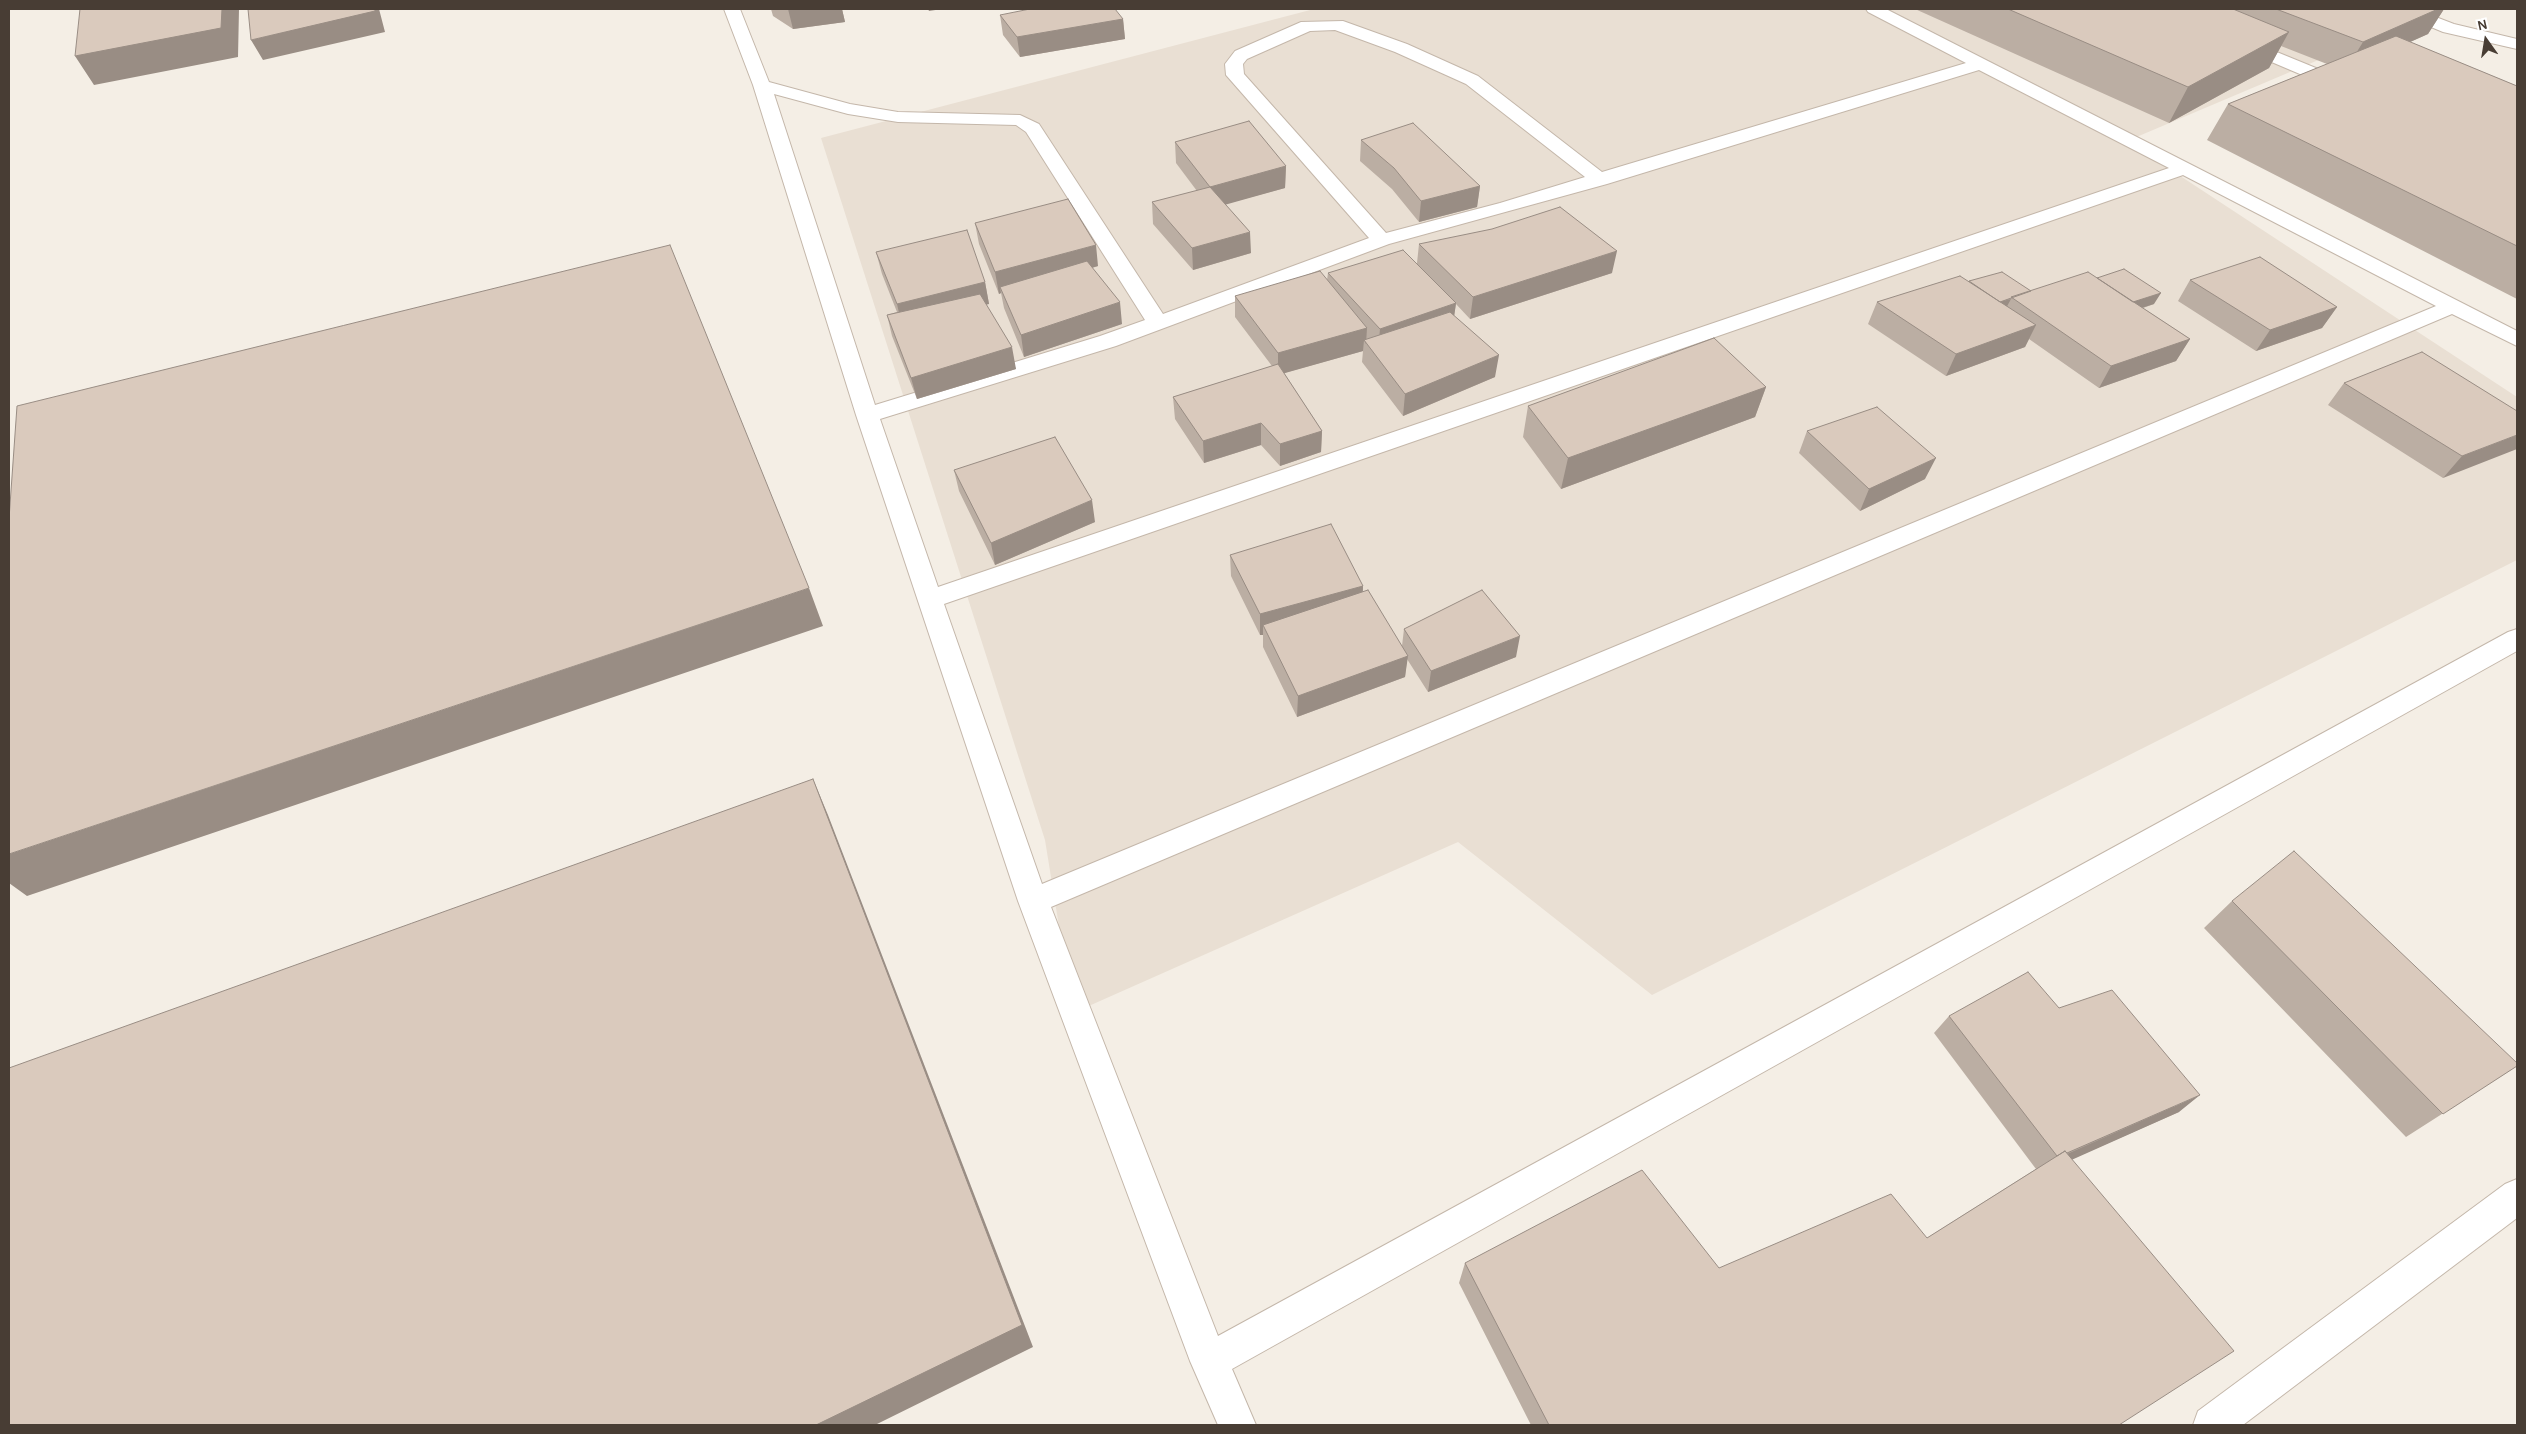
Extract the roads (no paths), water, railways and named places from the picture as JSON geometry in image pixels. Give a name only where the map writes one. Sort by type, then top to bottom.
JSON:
[{"type":"street","points":[[732,9],[762,85],[867,415],[1033,901],[1209,1361],[1237,1425]]},
{"type":"street","points":[[1874,9],[1983,63],[2517,339]]},
{"type":"street","points":[[2401,9],[2449,28],[2517,44]]},
{"type":"street","points":[[1382,240],[1235,76],[1234,64],[1242,55],[1307,26],[1337,25],[1401,48],[1472,80],[1600,180]]},
{"type":"street","points":[[2221,34],[2327,78]]},
{"type":"street","points":[[867,415],[1108,341],[1382,240],[1507,208],[1983,63]]},
{"type":"street","points":[[762,85],[848,109],[898,117],[1020,120],[1033,128],[1158,322]]},
{"type":"street","points":[[930,599],[2186,168]]},
{"type":"street","points":[[1033,901],[2453,306]]},
{"type":"street","points":[[1209,1361],[2517,639]]},
{"type":"street","points":[[2212,1425],[2517,1196]]}]
